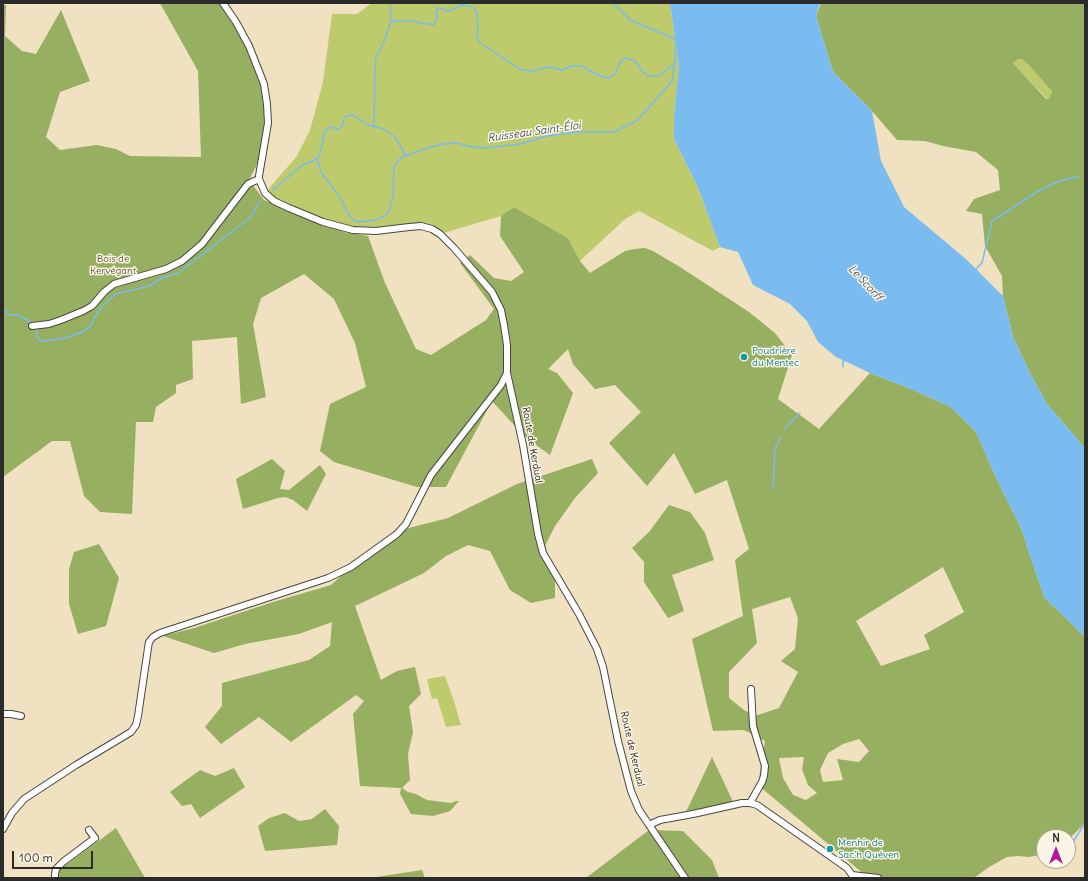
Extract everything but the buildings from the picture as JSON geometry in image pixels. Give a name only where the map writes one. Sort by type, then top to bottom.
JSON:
[{"type":"street","points":[[32,326],[55,322],[83,311],[98,301],[104,292],[114,284],[166,270],[182,261],[202,244],[248,184],[259,179],[268,123],[268,104],[264,84],[249,46],[236,22],[223,3]]},
{"type":"street","name":"Route de Kerdual","points":[[259,179],[265,193],[270,198],[280,204],[323,222],[353,230],[376,231],[409,226],[421,226],[432,229],[440,234],[492,292],[500,310],[504,325],[507,345],[508,373],[523,445],[538,534],[543,553],[579,614],[597,649],[604,667],[618,741],[631,791],[638,810],[685,878]]},
{"type":"street","points":[[3,829],[12,813],[24,799],[76,765],[131,732],[136,725],[149,642],[153,637],[160,633],[333,576],[351,567],[397,534],[406,524],[431,475],[501,385],[508,373]]},
{"type":"street","points":[[750,802],[762,782],[765,766],[753,726],[751,689]]},
{"type":"street","points":[[3,714],[21,716]]},
{"type":"street","points":[[649,825],[660,820],[750,802],[757,805],[848,868],[853,876],[857,874],[878,878]]},
{"type":"street","points":[[55,878],[56,869],[62,862],[95,838],[89,830]]},
{"type":"green space","name":"Bois de Kervégant","points":[[160,3],[223,3],[249,46],[267,104],[262,155],[249,180],[264,200],[344,232],[368,236],[385,283],[416,349],[431,355],[486,320],[494,309],[460,263],[470,255],[494,278],[511,281],[524,272],[500,236],[501,216],[514,207],[568,238],[580,261],[590,273],[625,251],[645,248],[680,267],[749,312],[775,333],[792,355],[778,399],[819,429],[870,373],[951,407],[976,432],[998,482],[1021,528],[1044,597],[1085,637],[1085,823],[1076,832],[1076,829],[1036,829],[1036,856],[1007,857],[989,867],[974,878],[865,878],[865,875],[758,785],[765,741],[744,730],[713,731],[692,639],[743,616],[735,560],[749,549],[727,480],[695,494],[674,453],[647,486],[609,443],[641,412],[615,385],[595,389],[573,364],[568,349],[548,369],[557,373],[573,393],[550,455],[525,437],[492,401],[446,487],[417,487],[334,462],[320,451],[330,404],[366,387],[355,343],[334,299],[304,274],[261,298],[253,324],[266,397],[241,404],[237,337],[192,341],[193,379],[176,385],[176,393],[156,407],[153,422],[136,422],[132,514],[100,512],[84,496],[70,441],[52,441],[3,477],[3,5],[6,5],[5,36],[22,51],[36,54],[61,10],[90,81],[60,92],[46,137],[60,150],[97,145],[116,149],[130,156],[201,157],[198,71]],"holes":[[[943,567],[964,612],[924,635],[930,649],[881,666],[856,621]],[[790,597],[798,618],[795,649],[781,661],[798,672],[779,708],[755,716],[744,710],[729,698],[729,672],[757,643],[752,609]],[[859,739],[869,751],[859,762],[837,759],[843,780],[823,782],[820,770],[828,753],[843,744]],[[804,757],[802,769],[808,785],[817,793],[806,800],[793,795],[783,778],[779,758]]]},
{"type":"green space","points":[[372,3],[670,3],[679,66],[674,116],[674,139],[697,185],[720,247],[713,251],[639,211],[625,219],[580,261],[568,238],[514,207],[501,216],[440,234],[421,226],[353,230],[289,208],[265,193],[297,156],[310,130],[323,82],[332,14],[357,14]]},
{"type":"green space","points":[[821,3],[1085,3],[1085,448],[1047,404],[1031,375],[1013,337],[1003,296],[1002,276],[985,246],[982,214],[966,211],[974,199],[1000,190],[998,170],[976,152],[925,141],[897,140],[872,111],[833,72],[816,16]],"holes":[[[1018,59],[1022,59],[1052,91],[1049,99],[1046,99],[1013,63]]]},
{"type":"green space","points":[[1018,59],[1022,59],[1028,64],[1052,91],[1049,99],[1047,99],[1013,63]]},
{"type":"green space","points":[[272,459],[285,471],[280,489],[289,490],[320,465],[326,474],[307,511],[293,500],[285,497],[243,509],[236,479]]},
{"type":"green space","points":[[592,459],[598,473],[575,498],[555,526],[545,546],[555,582],[555,598],[531,603],[510,590],[490,551],[468,545],[446,556],[424,573],[355,606],[381,680],[397,671],[415,667],[421,694],[409,706],[413,732],[408,754],[410,780],[402,788],[427,800],[451,803],[459,801],[450,811],[433,816],[411,814],[400,794],[401,788],[360,786],[353,714],[364,701],[356,695],[291,742],[259,717],[221,744],[205,727],[222,706],[222,683],[309,660],[330,646],[332,622],[299,634],[245,644],[214,653],[163,636],[194,628],[331,585],[351,567],[401,530],[448,518],[517,484]]},
{"type":"green space","points":[[669,505],[690,512],[705,533],[714,560],[672,575],[684,611],[668,618],[644,582],[644,562],[632,548],[649,532]]},
{"type":"green space","points":[[99,544],[119,578],[106,626],[78,634],[69,604],[69,569],[74,552]]},
{"type":"green space","points":[[445,676],[461,725],[446,727],[437,698],[432,699],[427,679]]},
{"type":"green space","points":[[712,757],[734,804],[686,812]]},
{"type":"green space","points":[[234,768],[245,787],[200,818],[191,804],[182,806],[170,792],[200,770],[215,776]]},
{"type":"green space","points":[[325,809],[339,826],[337,845],[265,851],[258,826],[269,818],[285,813],[299,821],[312,819]]},
{"type":"green space","points":[[116,828],[145,878],[59,878],[58,871]]},
{"type":"green space","points":[[649,830],[683,831],[712,860],[719,878],[586,878]]},
{"type":"green space","points":[[422,870],[425,878],[370,878]]},
{"type":"water","name":"Le Scorff","points":[[670,3],[820,3],[816,16],[833,72],[872,111],[881,161],[904,207],[967,260],[1003,296],[1013,337],[1031,375],[1047,404],[1085,448],[1085,637],[1044,597],[1021,528],[998,482],[976,432],[951,407],[836,357],[818,342],[807,321],[790,304],[753,285],[738,252],[720,247],[697,185],[674,139],[674,116],[679,66]]},
{"type":"waterway","points":[[374,127],[376,57],[384,42],[391,21],[390,3]]},
{"type":"waterway","points":[[613,3],[630,20],[677,40]]},
{"type":"waterway","points":[[391,21],[411,21],[434,25],[437,16],[436,11],[438,8],[449,11],[461,5],[470,6],[476,10],[478,24],[477,35],[479,42],[521,70],[533,71],[549,67],[562,70],[572,66],[581,66],[600,76],[608,78],[614,75],[621,61],[625,58],[636,62],[642,71],[648,76],[659,76],[675,63]]},
{"type":"waterway","name":"Ruisseau Saint-Éloi","points":[[273,190],[301,166],[317,159],[325,132],[329,127],[339,129],[343,125],[344,118],[346,116],[353,115],[368,125],[384,129],[395,137],[406,156],[443,144],[457,143],[473,147],[487,148],[520,144],[547,136],[576,132],[614,132],[638,120],[672,81],[676,40]]},
{"type":"waterway","name":"Ruisseau Saint-Éloi","points":[[317,159],[321,172],[339,196],[350,217],[353,220],[360,222],[376,220],[384,216],[389,211],[393,198],[394,167],[400,159],[405,156]]},
{"type":"waterway","points":[[975,270],[982,263],[992,221],[1037,192],[1057,182],[1079,176]]},
{"type":"waterway","name":"Ruisseau Saint-Éloi","points":[[36,330],[37,337],[41,341],[65,338],[82,332],[90,327],[104,304],[116,294],[149,286],[162,278],[178,273],[251,217],[260,201]]},
{"type":"waterway","name":"Ruisseau Saint-Éloi","points":[[3,309],[10,315],[18,315],[34,324]]},
{"type":"waterway","points":[[843,359],[843,367]]},
{"type":"waterway","points":[[784,430],[800,413]]},
{"type":"waterway","points":[[773,489],[775,448],[781,437]]},
{"type":"waterway","points":[[1076,837],[1085,823]]},
{"type":"place","name":"Poudrière du Mentec","points":[[744,357]]},
{"type":"place","name":"Menhir de Sac'h Quéven","points":[[830,849]]}]
